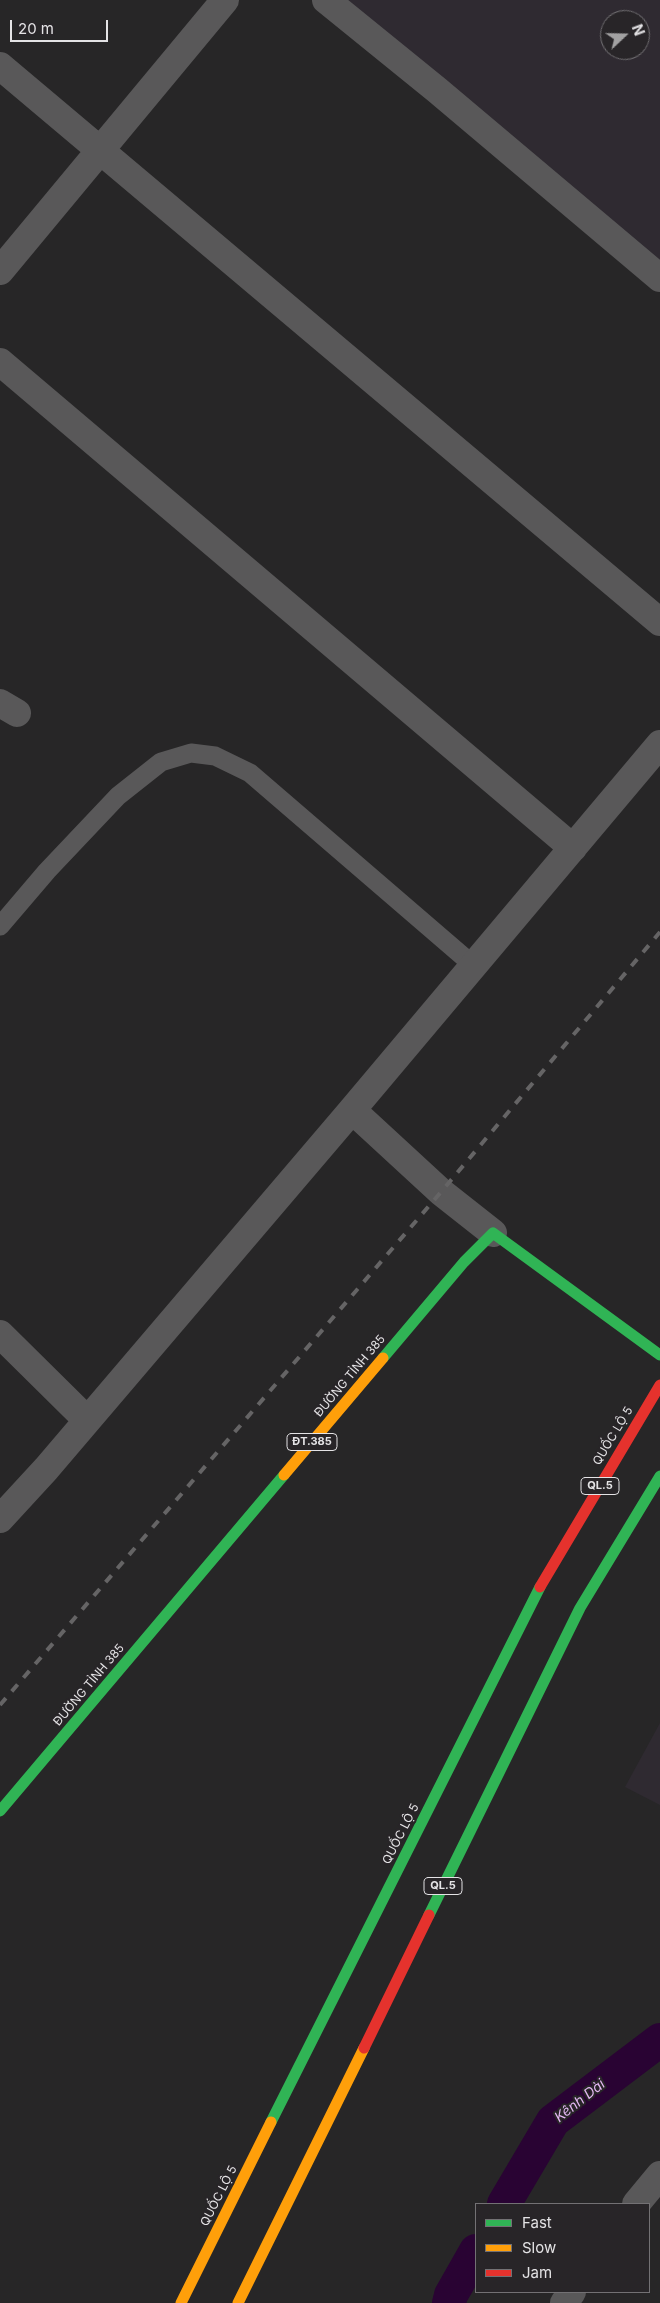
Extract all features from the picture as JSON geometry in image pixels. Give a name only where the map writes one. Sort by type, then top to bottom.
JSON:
[{"type":"main road","points":[[493,1232],[660,1355]]},
{"type":"main road","name":"ĐƯỜNG TỈNH 385","points":[[0,1811],[464,1262],[493,1232]]},
{"type":"main road","name":"QUỐC LỘ 5","points":[[181,2303],[540,1586],[660,1385]]},
{"type":"main road","name":"QL.5","points":[[238,2303],[580,1608],[660,1476]]},
{"type":"street","points":[[0,271],[225,0]]},
{"type":"street","points":[[326,0],[437,90],[660,278]]},
{"type":"street","points":[[0,66],[660,622]]},
{"type":"street","points":[[0,362],[573,848]]},
{"type":"street","points":[[0,1519],[352,1110],[660,744]]},
{"type":"street","points":[[352,1110],[441,1192],[493,1232]]},
{"type":"street","points":[[0,1334],[87,1420]]},
{"type":"street","points":[[637,2203],[660,2175]]},
{"type":"lane","points":[[0,926],[47,871],[118,796],[161,762],[190,753],[215,756],[250,773],[474,965]]},
{"type":"shaded area","points":[[343,0],[660,0],[660,264]]},
{"type":"shaded area","points":[[660,1723],[660,1805],[625,1787]]},
{"type":"waterway","name":"Kênh Dài","points":[[505,2203],[553,2121],[660,2040]]},
{"type":"waterway","name":"Kênh Dài","points":[[449,2303],[451,2295],[475,2253]]},
{"type":"railway","points":[[0,1705],[441,1192],[660,932]]},
{"type":"traffic: fast","points":[[383,1358],[464,1262],[493,1233],[660,1355]]},
{"type":"traffic: fast","points":[[0,1811],[284,1475]]},
{"type":"traffic: fast","points":[[429,1915],[580,1608],[660,1476]]},
{"type":"traffic: fast","points":[[271,2122],[540,1587]]},
{"type":"traffic: slow","points":[[284,1475],[383,1358]]},
{"type":"traffic: slow","points":[[238,2303],[364,2048]]},
{"type":"traffic: slow","points":[[181,2303],[271,2122]]},
{"type":"traffic: jam","points":[[540,1587],[660,1385]]},
{"type":"traffic: jam","points":[[364,2048],[429,1915]]}]
